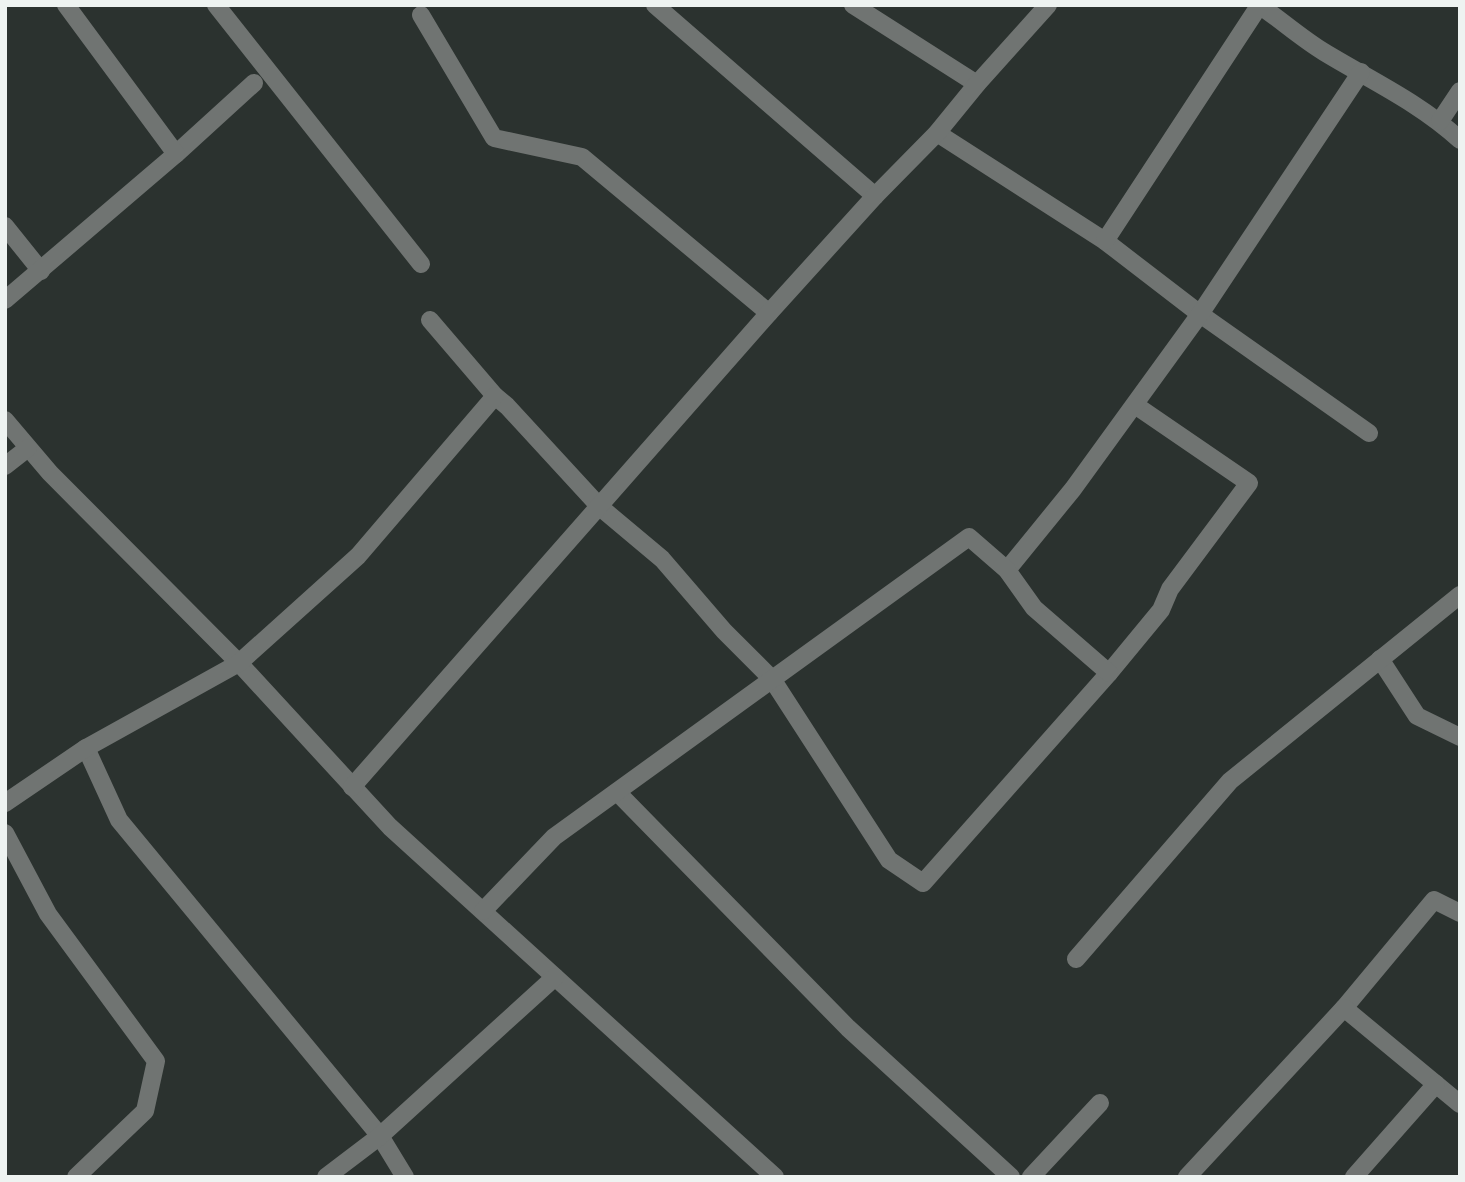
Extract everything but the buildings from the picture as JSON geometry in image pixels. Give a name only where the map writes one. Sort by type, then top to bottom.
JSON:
[{"type":"street","points":[[66,5],[176,154]]},
{"type":"street","points":[[216,5],[421,264]]},
{"type":"street","points":[[655,5],[875,196]]},
{"type":"street","points":[[853,5],[977,85]]},
{"type":"street","points":[[352,787],[769,313],[875,196],[937,133],[1048,5]]},
{"type":"street","points":[[1105,241],[1259,6],[1323,52],[1440,121],[1460,140]]},
{"type":"street","points":[[422,9],[494,138],[582,156],[769,313]]},
{"type":"street","points":[[1007,570],[1073,489],[1200,314],[1361,72]]},
{"type":"street","points":[[5,300],[176,154],[254,83]]},
{"type":"street","points":[[1440,121],[1460,91]]},
{"type":"street","points":[[937,133],[1105,241],[1200,314],[1369,433]]},
{"type":"street","points":[[5,226],[41,271]]},
{"type":"street","points":[[430,320],[495,396],[600,507],[662,559],[724,631],[772,679],[889,860],[923,883],[1109,673],[1161,610],[1170,589],[1249,483],[1135,405]]},
{"type":"street","points":[[5,803],[86,748],[239,663],[358,556],[495,396]]},
{"type":"street","points":[[5,420],[50,473],[239,663],[390,827],[775,1177]]},
{"type":"street","points":[[5,466],[28,448]]},
{"type":"street","points":[[483,911],[554,837],[969,537],[1007,570],[1034,608],[1109,673]]},
{"type":"street","points":[[1076,959],[1230,781],[1460,595]]},
{"type":"street","points":[[1380,659],[1418,716],[1460,737]]},
{"type":"street","points":[[86,748],[119,820],[380,1136],[405,1177]]},
{"type":"street","points":[[617,792],[848,1028],[1011,1177]]},
{"type":"street","points":[[5,833],[48,914],[156,1061],[145,1111],[76,1177]]},
{"type":"street","points":[[1187,1177],[1344,1008],[1434,900],[1460,913]]},
{"type":"street","points":[[326,1177],[380,1136],[555,977]]},
{"type":"street","points":[[1344,1008],[1460,1104]]},
{"type":"street","points":[[1354,1177],[1436,1084]]},
{"type":"street","points":[[1031,1177],[1100,1103]]}]
